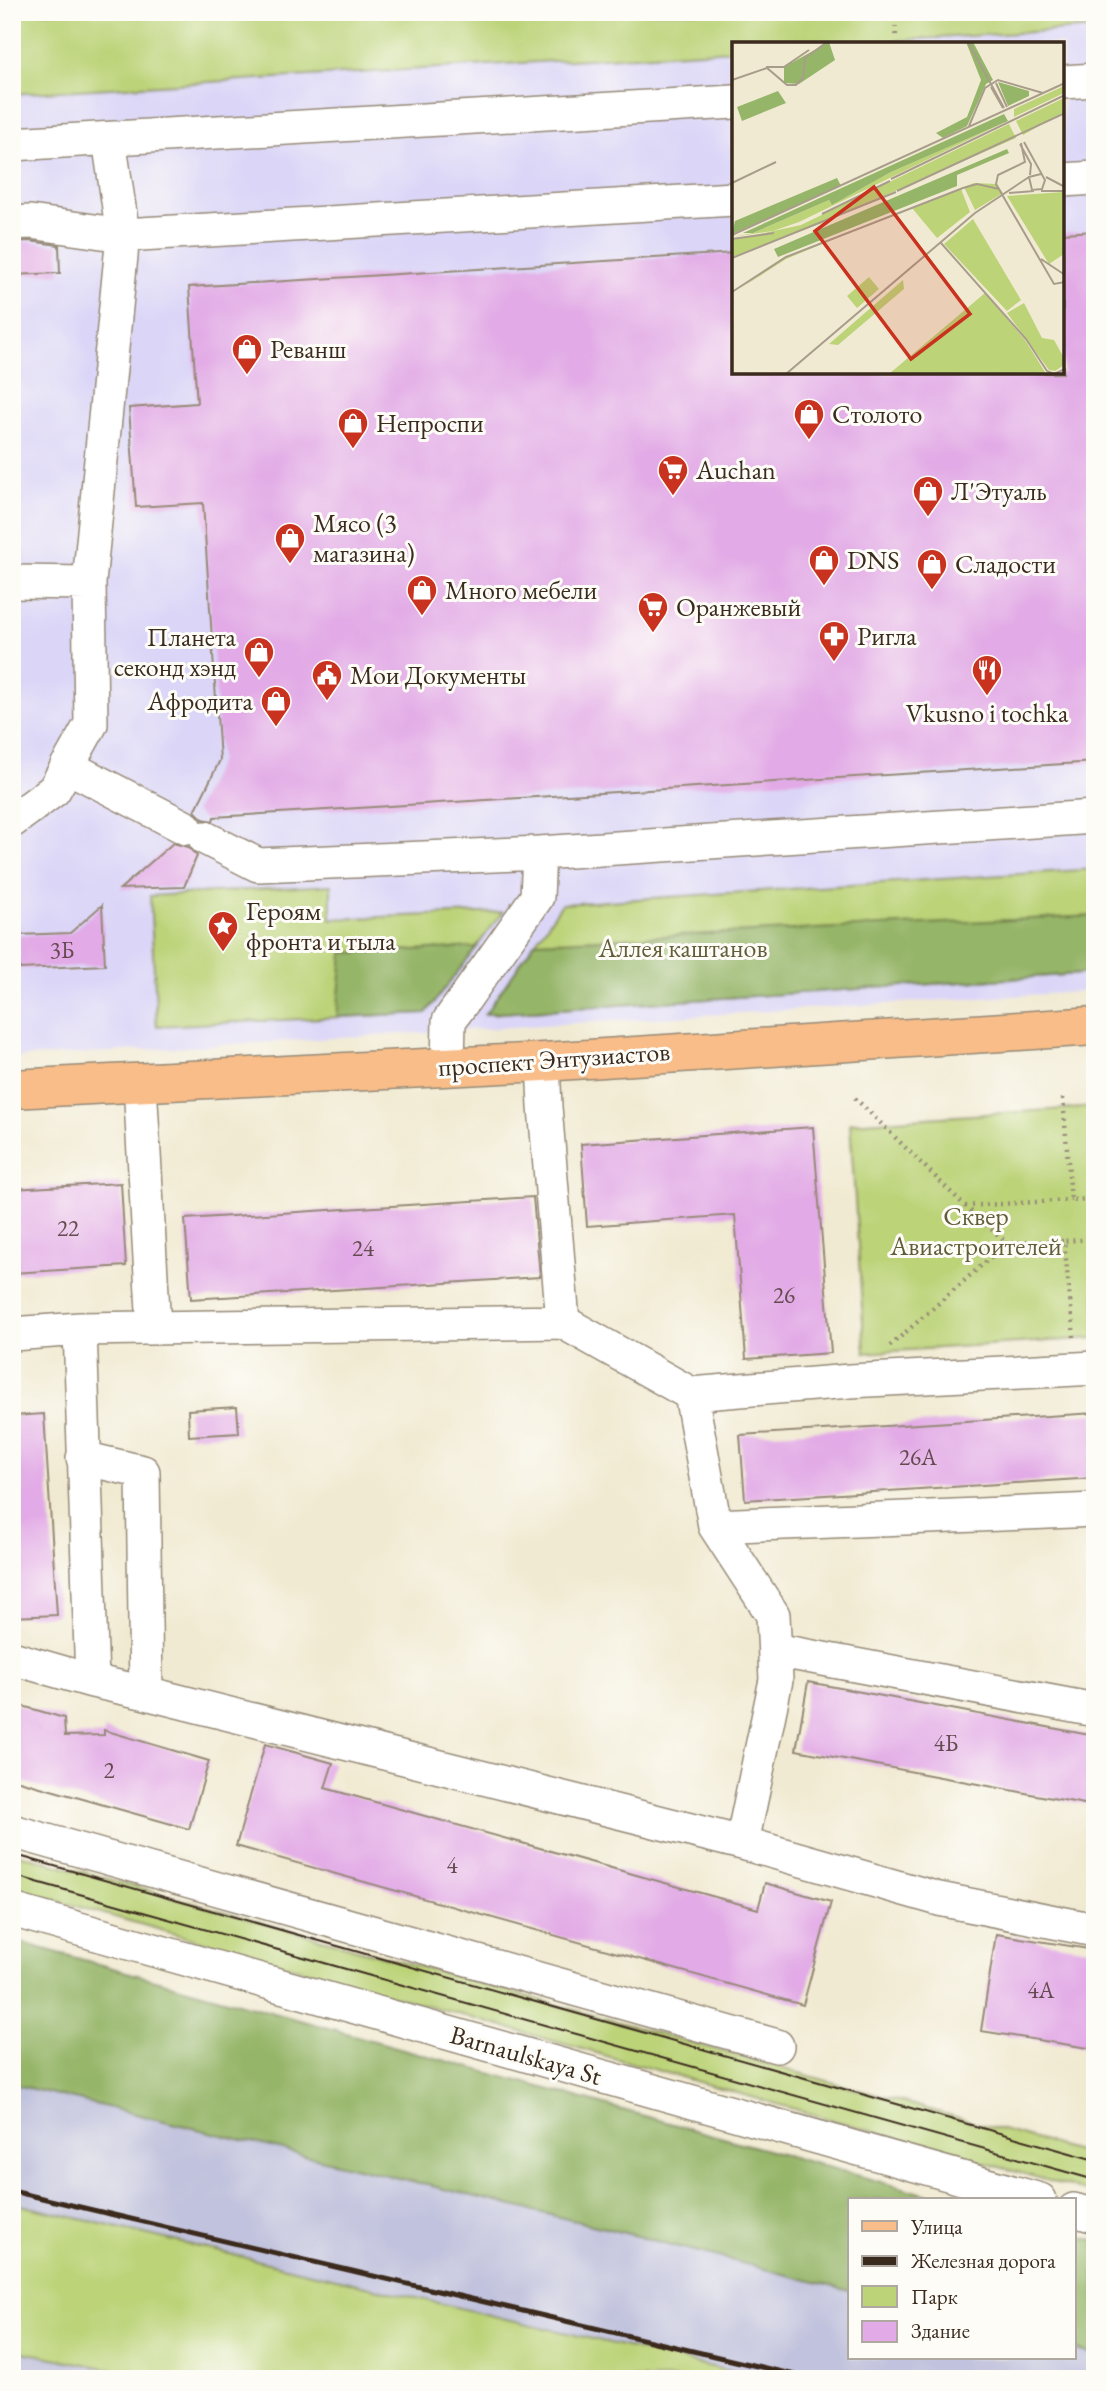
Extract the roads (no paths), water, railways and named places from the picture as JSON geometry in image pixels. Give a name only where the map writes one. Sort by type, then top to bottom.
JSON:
[{"type":"main road","name":"проспект Энтузиастов","points":[[12,1089],[543,1062],[1095,1026]]},
{"type":"street","points":[[1065,82],[1095,80]]},
{"type":"street","points":[[12,144],[732,102]]},
{"type":"street","points":[[12,821],[54,790],[91,724],[89,583],[122,235],[109,139]]},
{"type":"street","points":[[1065,180],[1095,178]]},
{"type":"street","points":[[12,223],[30,222],[122,235],[732,199]]},
{"type":"street","points":[[12,582],[89,583]]},
{"type":"street","points":[[67,766],[258,865],[539,853],[1095,817]]},
{"type":"street","points":[[448,1066],[449,1021],[537,897],[539,853]]},
{"type":"street","points":[[543,1062],[562,1322]]},
{"type":"street","points":[[140,1084],[153,1328]]},
{"type":"street","points":[[12,1334],[80,1329],[562,1322],[691,1394],[850,1381],[1086,1368]]},
{"type":"street","points":[[80,1329],[92,1681]]},
{"type":"street","points":[[691,1394],[715,1526],[773,1615],[776,1680],[742,1843]]},
{"type":"street","points":[[83,1458],[143,1472],[146,1693]]},
{"type":"street","points":[[715,1526],[1095,1510]]},
{"type":"street","points":[[775,1650],[1095,1710]]},
{"type":"street","points":[[12,1658],[92,1681],[742,1843],[939,1899],[1095,1930]]},
{"type":"street","points":[[12,1831],[777,2046]]},
{"type":"street","name":"Barnaulskaya St","points":[[12,1910],[1033,2198]]},
{"type":"street","points":[[1076,2211],[1095,2216]]},
{"type":"tram line","points":[[12,1854],[1095,2160]]},
{"type":"tram line","points":[[12,1875],[1095,2180]]},
{"type":"railway","points":[[12,2191],[812,2379]]},
{"type":"railway","points":[[12,2373],[39,2379]]},
{"type":"place","name":"Реванш","points":[[247,376]]},
{"type":"place","name":"Столото","points":[[809,441]]},
{"type":"place","name":"Непроспи","points":[[353,450]]},
{"type":"place","name":"Auchan","points":[[673,497]]},
{"type":"place","name":"Л'Этуаль","points":[[928,518]]},
{"type":"place","name":"Мясо (3 магазина)","points":[[290,565]]},
{"type":"place","name":"DNS","points":[[824,587]]},
{"type":"place","name":"Сладости","points":[[932,591]]},
{"type":"place","name":"Много мебели","points":[[422,617]]},
{"type":"place","name":"Оранжевый","points":[[653,634]]},
{"type":"place","name":"Ригла","points":[[834,663]]},
{"type":"place","name":"Планета секонд хэнд","points":[[259,679]]},
{"type":"place","name":"Vkusno i tochka","points":[[987,697]]},
{"type":"place","name":"Мои Документы","points":[[327,702]]},
{"type":"place","name":"Афродита","points":[[276,728]]},
{"type":"place","name":"Героям фронта и тыла","points":[[223,953]]},
{"type":"park label","name":"Аллея каштанов","points":[[683,948]]},
{"type":"park label","name":"Сквер Авиастроителей","points":[[976,1231]]}]
